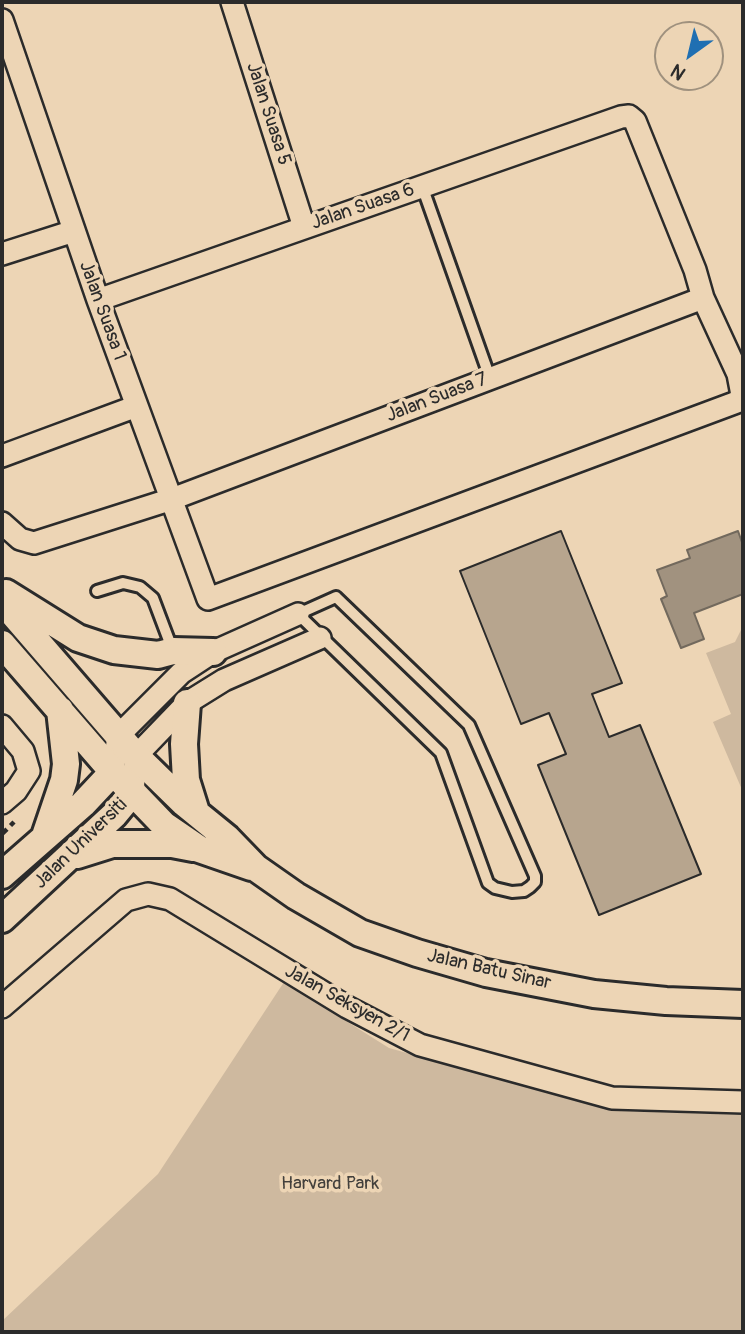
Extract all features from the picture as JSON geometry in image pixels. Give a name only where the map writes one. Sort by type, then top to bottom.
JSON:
[{"type":"street","name":"Jalan Suasa 5","points":[[232,2],[304,227]]},
{"type":"street","name":"Jalan Suasa 1","points":[[2,20],[7,52],[208,599],[737,402],[742,395],[738,374],[703,298]]},
{"type":"street","name":"Jalan Suasa 6","points":[[98,300],[629,116],[635,121],[695,270],[703,298]]},
{"type":"street","points":[[2,254],[74,231]]},
{"type":"street","name":"Jalan Suasa 7","points":[[2,523],[20,539],[34,543],[172,499],[703,298]]},
{"type":"street","points":[[2,456],[137,406]]},
{"type":"street","points":[[2,591],[78,638],[114,650],[158,655],[173,652],[213,652]]},
{"type":"street","name":"Jalan Batu Sinar","points":[[2,601],[136,756],[196,813],[227,838],[256,868],[296,896],[360,933],[475,970],[594,994],[666,1001],[743,1004]]},
{"type":"street","points":[[118,736],[181,673],[213,652],[298,614]]},
{"type":"street","points":[[136,756],[187,703],[224,680],[320,638]]},
{"type":"street","name":"Jalan Batu Sinar","points":[[2,644],[113,772],[164,825],[199,849],[256,868]]},
{"type":"street","points":[[187,703],[184,744],[186,780],[196,813]]},
{"type":"street","points":[[44,838],[65,772],[60,710]]},
{"type":"street","points":[[2,726],[23,751],[29,771],[9,797]]},
{"type":"street","name":"Jalan Universiti","points":[[2,875],[83,804],[113,772],[118,736]]},
{"type":"street","name":"Jalan Universiti","points":[[2,919],[114,816],[132,792],[136,756]]},
{"type":"street","points":[[69,858],[112,844],[172,844],[199,849]]},
{"type":"street","name":"Jalan Seksyen 2/1","points":[[2,1007],[127,900],[148,894],[170,899],[347,1007],[420,1045],[612,1098],[743,1102]]},
{"type":"lane","points":[[422,186],[490,378]]},
{"type":"lane","points":[[97,591],[123,583],[141,587],[153,598],[173,652]]},
{"type":"lane","points":[[336,597],[469,726],[536,876],[530,887],[524,891],[512,892],[495,888],[488,883],[441,753],[298,614],[336,597]]},
{"type":"green space","points":[[743,626],[743,792],[713,722],[731,714],[706,653],[735,642]]},
{"type":"green space","name":"Harvard Park","points":[[284,982],[389,1048],[616,1111],[743,1115],[743,1332],[2,1332],[2,1321],[158,1174]]},
{"type":"shaded area","points":[[738,531],[743,545],[743,594],[694,613],[704,639],[681,648],[661,599],[667,596],[657,570],[690,558],[687,550]]},
{"type":"building","points":[[561,531],[622,683],[592,694],[609,737],[640,725],[701,874],[599,915],[538,765],[566,754],[549,713],[521,724],[460,571]]}]
